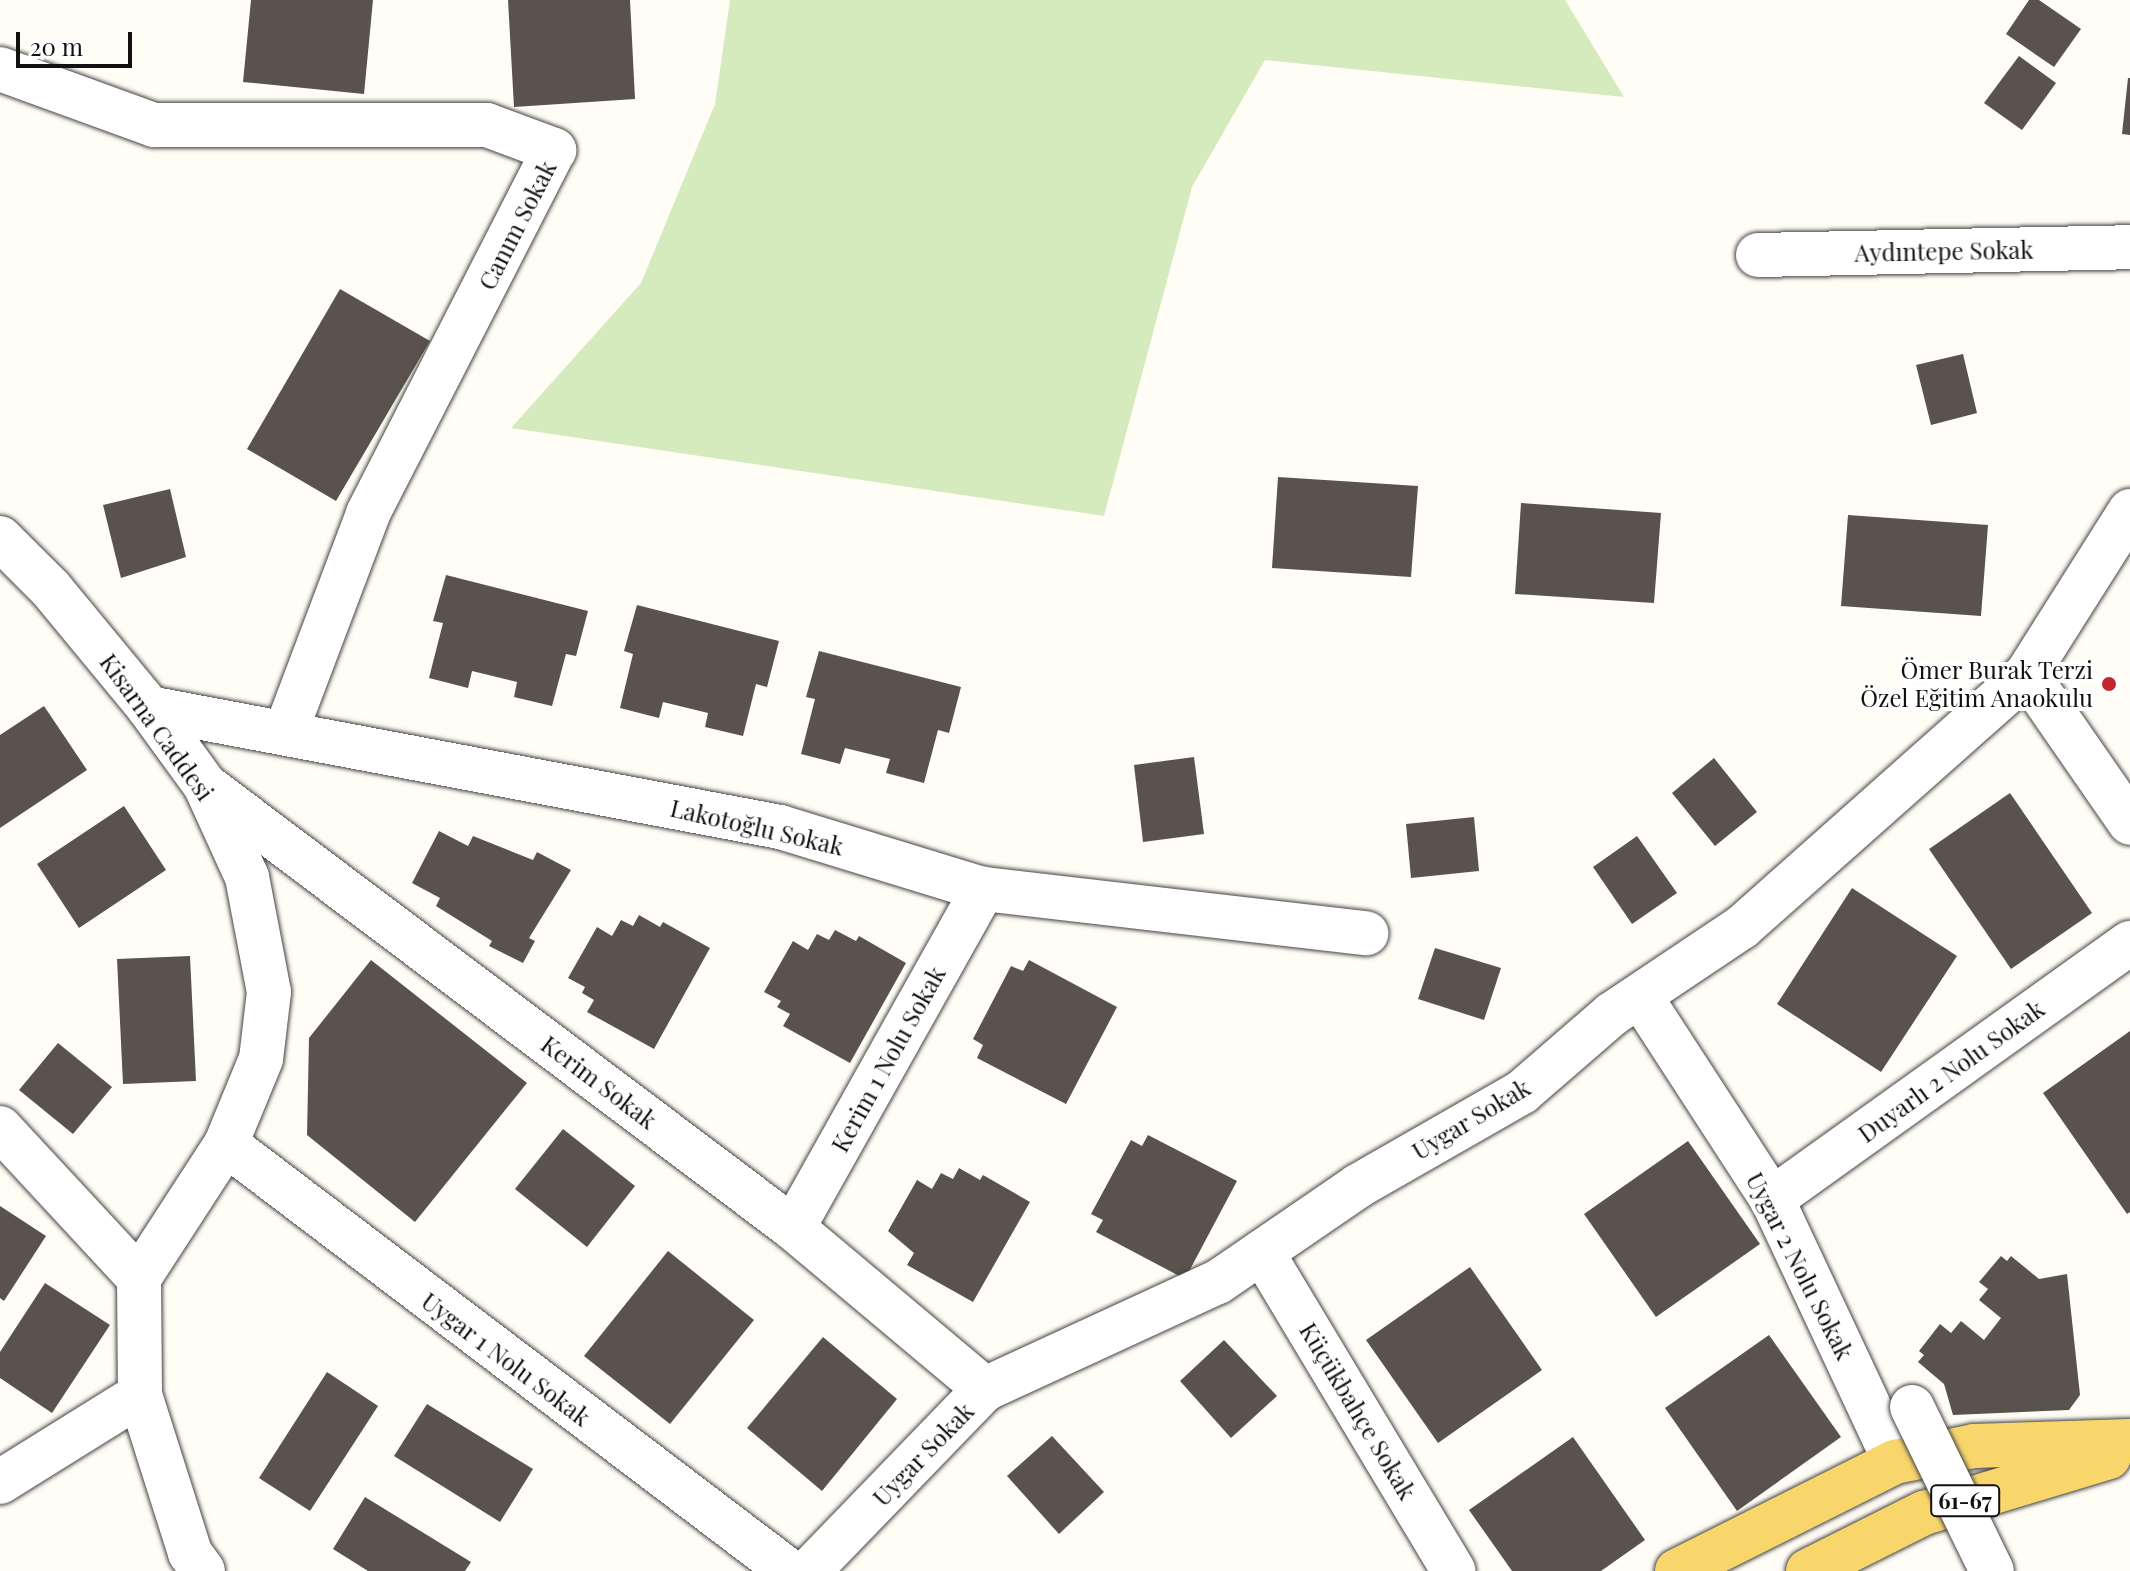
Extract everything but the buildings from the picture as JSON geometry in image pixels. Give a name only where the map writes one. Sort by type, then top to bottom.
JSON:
[{"type":"main road","name":"61-67","points":[[1677,1571],[1895,1462],[1974,1446],[2130,1441]]},
{"type":"main road","name":"61-67","points":[[1808,1571],[1924,1513],[2130,1451]]},
{"type":"street","name":"Canım Sokak","points":[[0,69],[154,125],[487,125],[554,150],[368,514],[286,731]]},
{"type":"street","name":"Aydıntepe Sokak","points":[[1758,255],[2130,247]]},
{"type":"street","name":"Uygar Sokak","points":[[809,1571],[985,1389],[1218,1282],[1358,1186],[1522,1092],[1640,996],[1742,927],[2027,674],[2130,511]]},
{"type":"street","name":"Kisarna Caddesi","points":[[0,538],[51,589],[149,708],[205,785],[247,877],[269,992],[261,1059],[226,1144],[139,1278]]},
{"type":"street","points":[[2027,674],[2130,823]]},
{"type":"street","name":"Lakotoğlu Sokak","points":[[149,708],[286,731],[780,827],[983,889],[1366,933]]},
{"type":"street","name":"Kerim Sokak","points":[[205,785],[793,1228],[985,1389]]},
{"type":"street","name":"Kerim 1 Nolu Sokak","points":[[793,1228],[983,889]]},
{"type":"street","name":"Duyarlı 2 Nolu Sokak","points":[[1772,1199],[2130,943]]},
{"type":"street","name":"Uygar 2 Nolu Sokak","points":[[1640,996],[1772,1199],[1894,1414],[1895,1462]]},
{"type":"street","points":[[0,1128],[139,1278],[140,1395],[190,1553],[203,1571]]},
{"type":"street","name":"Uygar 1 Nolu Sokak","points":[[226,1144],[789,1571]]},
{"type":"street","name":"Küçükbahçe Sokak","points":[[1262,1252],[1454,1571]]},
{"type":"street","points":[[0,1482],[140,1395]]},
{"type":"street","points":[[1894,1414],[1992,1571]]},
{"type":"green space","points":[[730,0],[1565,0],[1624,97],[1265,60],[1192,187],[1104,516],[511,428],[641,283],[715,104]]},
{"type":"place","name":"Ömer Burak Terzi Özel Eğitim Anaokulu","points":[[2109,684]]}]
